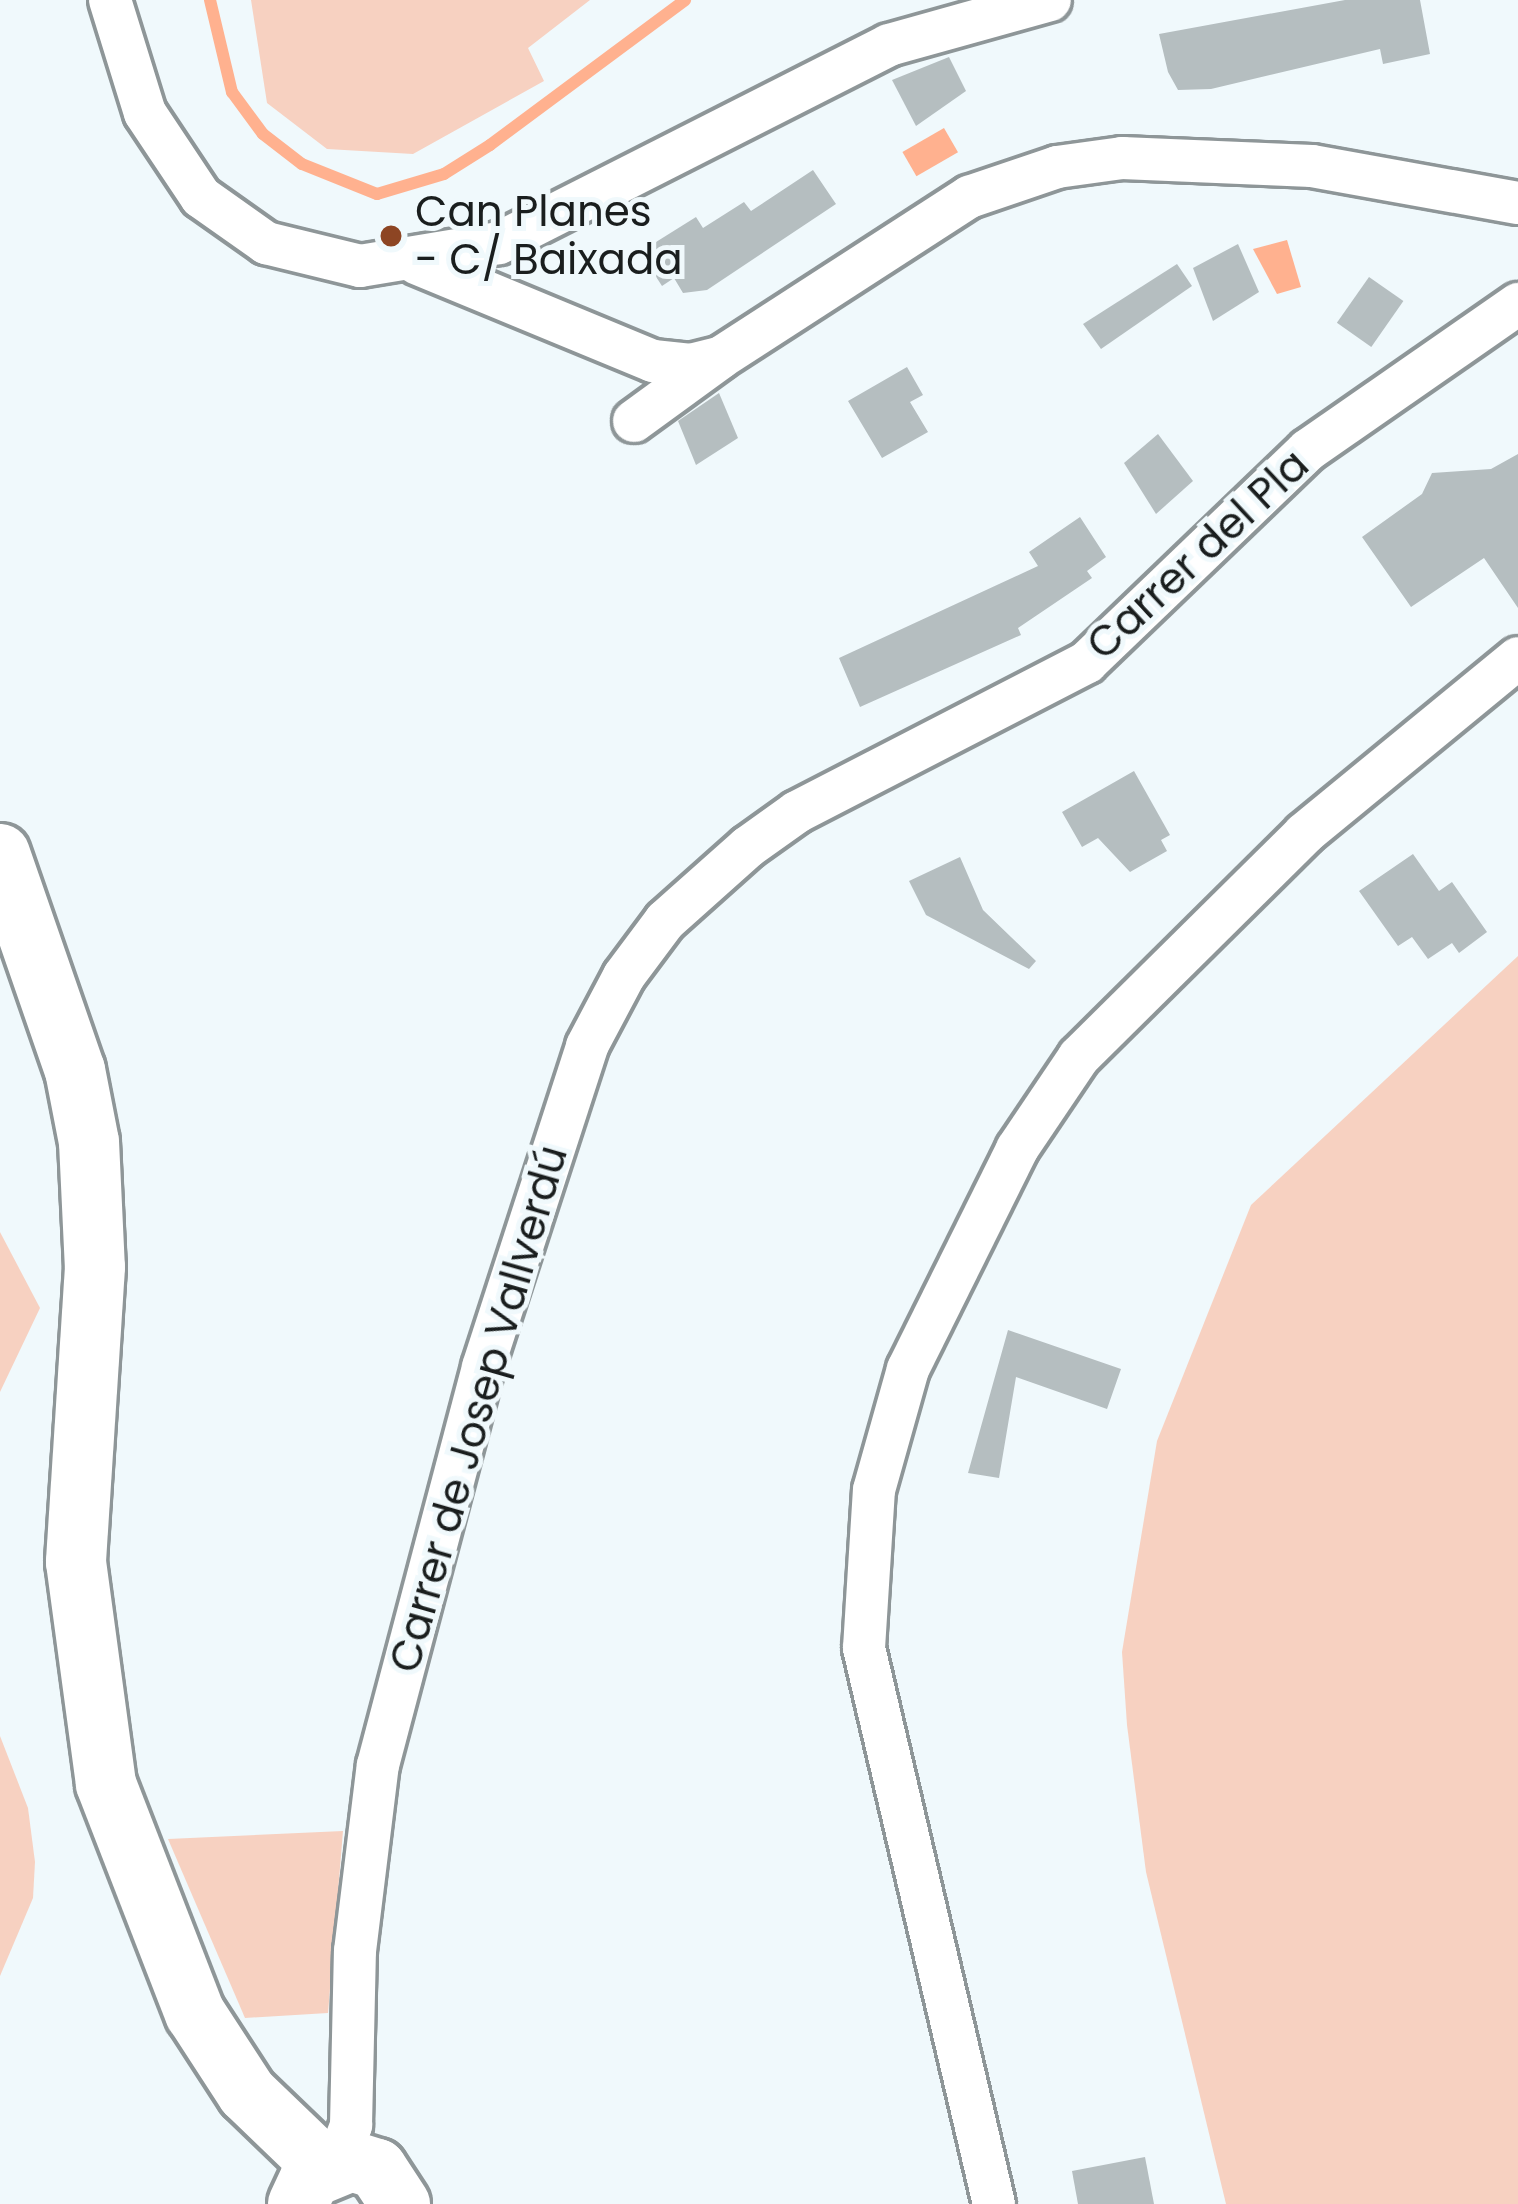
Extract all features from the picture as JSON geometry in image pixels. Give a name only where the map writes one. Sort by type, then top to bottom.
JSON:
[{"type":"street","points":[[110,0],[145,113],[185,179],[219,212],[310,260],[416,263],[552,221],[889,45],[1051,0]]},
{"type":"street","points":[[634,421],[720,358],[969,196],[1058,167],[1122,158],[1312,166],[1518,203]]},
{"type":"street","points":[[416,263],[653,361],[720,358]]},
{"type":"street","name":"Carrer del Pla","points":[[861,779],[1088,662],[1308,450],[1518,304]]},
{"type":"street","points":[[994,2204],[864,1648],[874,1490],[908,1369],[1017,1149],[1078,1057],[1304,834],[1518,658]]},
{"type":"street","name":"Carrer de Josep Vallverdú","points":[[313,2184],[351,2125],[355,1951],[378,1766],[483,1367],[586,1046],[624,976],[706,880],[797,812],[861,779]]},
{"type":"street","points":[[0,854],[75,1070],[88,1142],[95,1267],[76,1562],[93,1717],[158,1937],[248,2093],[313,2184],[377,2169],[400,2204]]},
{"type":"shaded area","points":[[251,0],[590,0],[528,48],[544,81],[413,154],[327,149],[267,103]]},
{"type":"shaded area","points":[[944,128],[958,152],[916,176],[902,152]]},
{"type":"shaded area","points":[[1287,240],[1301,287],[1277,294],[1253,249]]},
{"type":"shaded area","points":[[1518,956],[1518,2204],[1226,2204],[1146,1872],[1127,1725],[1122,1652],[1157,1441],[1251,1205]]},
{"type":"shaded area","points":[[0,1232],[40,1308],[0,1392]]},
{"type":"shaded area","points":[[0,1736],[28,1808],[35,1862],[33,1898],[0,1976]]},
{"type":"shaded area","points":[[343,1831],[328,2013],[245,2018],[168,1839]]},
{"type":"building","points":[[1345,0],[1420,0],[1430,54],[1383,64],[1380,49],[1211,89],[1178,90],[1168,72],[1159,34]]},
{"type":"building","points":[[949,57],[966,91],[916,126],[892,80]]},
{"type":"building","points":[[813,170],[836,204],[707,290],[683,293],[674,278],[662,286],[640,252],[696,217],[703,228],[744,202],[751,211]]},
{"type":"building","points":[[1238,244],[1259,292],[1213,321],[1193,268]]},
{"type":"building","points":[[1177,264],[1192,286],[1101,349],[1083,324]]},
{"type":"building","points":[[1369,277],[1403,301],[1371,347],[1337,323]]},
{"type":"building","points":[[907,367],[923,395],[910,402],[928,432],[882,458],[848,401]]},
{"type":"building","points":[[719,393],[738,438],[696,465],[678,421]]},
{"type":"building","points":[[1158,434],[1193,481],[1156,514],[1124,463]]},
{"type":"building","points":[[1518,454],[1518,608],[1484,558],[1411,607],[1362,537],[1422,494],[1432,473],[1491,469]]},
{"type":"building","points":[[1080,517],[1106,557],[1087,571],[1092,578],[1018,628],[1021,635],[860,707],[839,658],[1038,566],[1029,552]]},
{"type":"building","points":[[1134,771],[1170,835],[1161,840],[1167,851],[1130,872],[1098,838],[1082,847],[1062,812]]},
{"type":"building","points":[[1413,854],[1439,891],[1452,882],[1487,932],[1459,953],[1452,943],[1428,959],[1412,937],[1398,946],[1359,891]]},
{"type":"building","points":[[960,857],[983,910],[1036,961],[1029,969],[926,915],[909,881]]},
{"type":"building","points":[[1008,1330],[1121,1369],[1107,1409],[1016,1377],[999,1478],[968,1473]]},
{"type":"building","points":[[1145,2157],[1154,2204],[1078,2204],[1072,2171]]},
{"type":"waterway","points":[[210,0],[232,92],[263,134],[302,164],[377,194],[444,174],[685,0]]},
{"type":"place","name":"Can Planes - C/ Baixada","points":[[391,236]]}]
